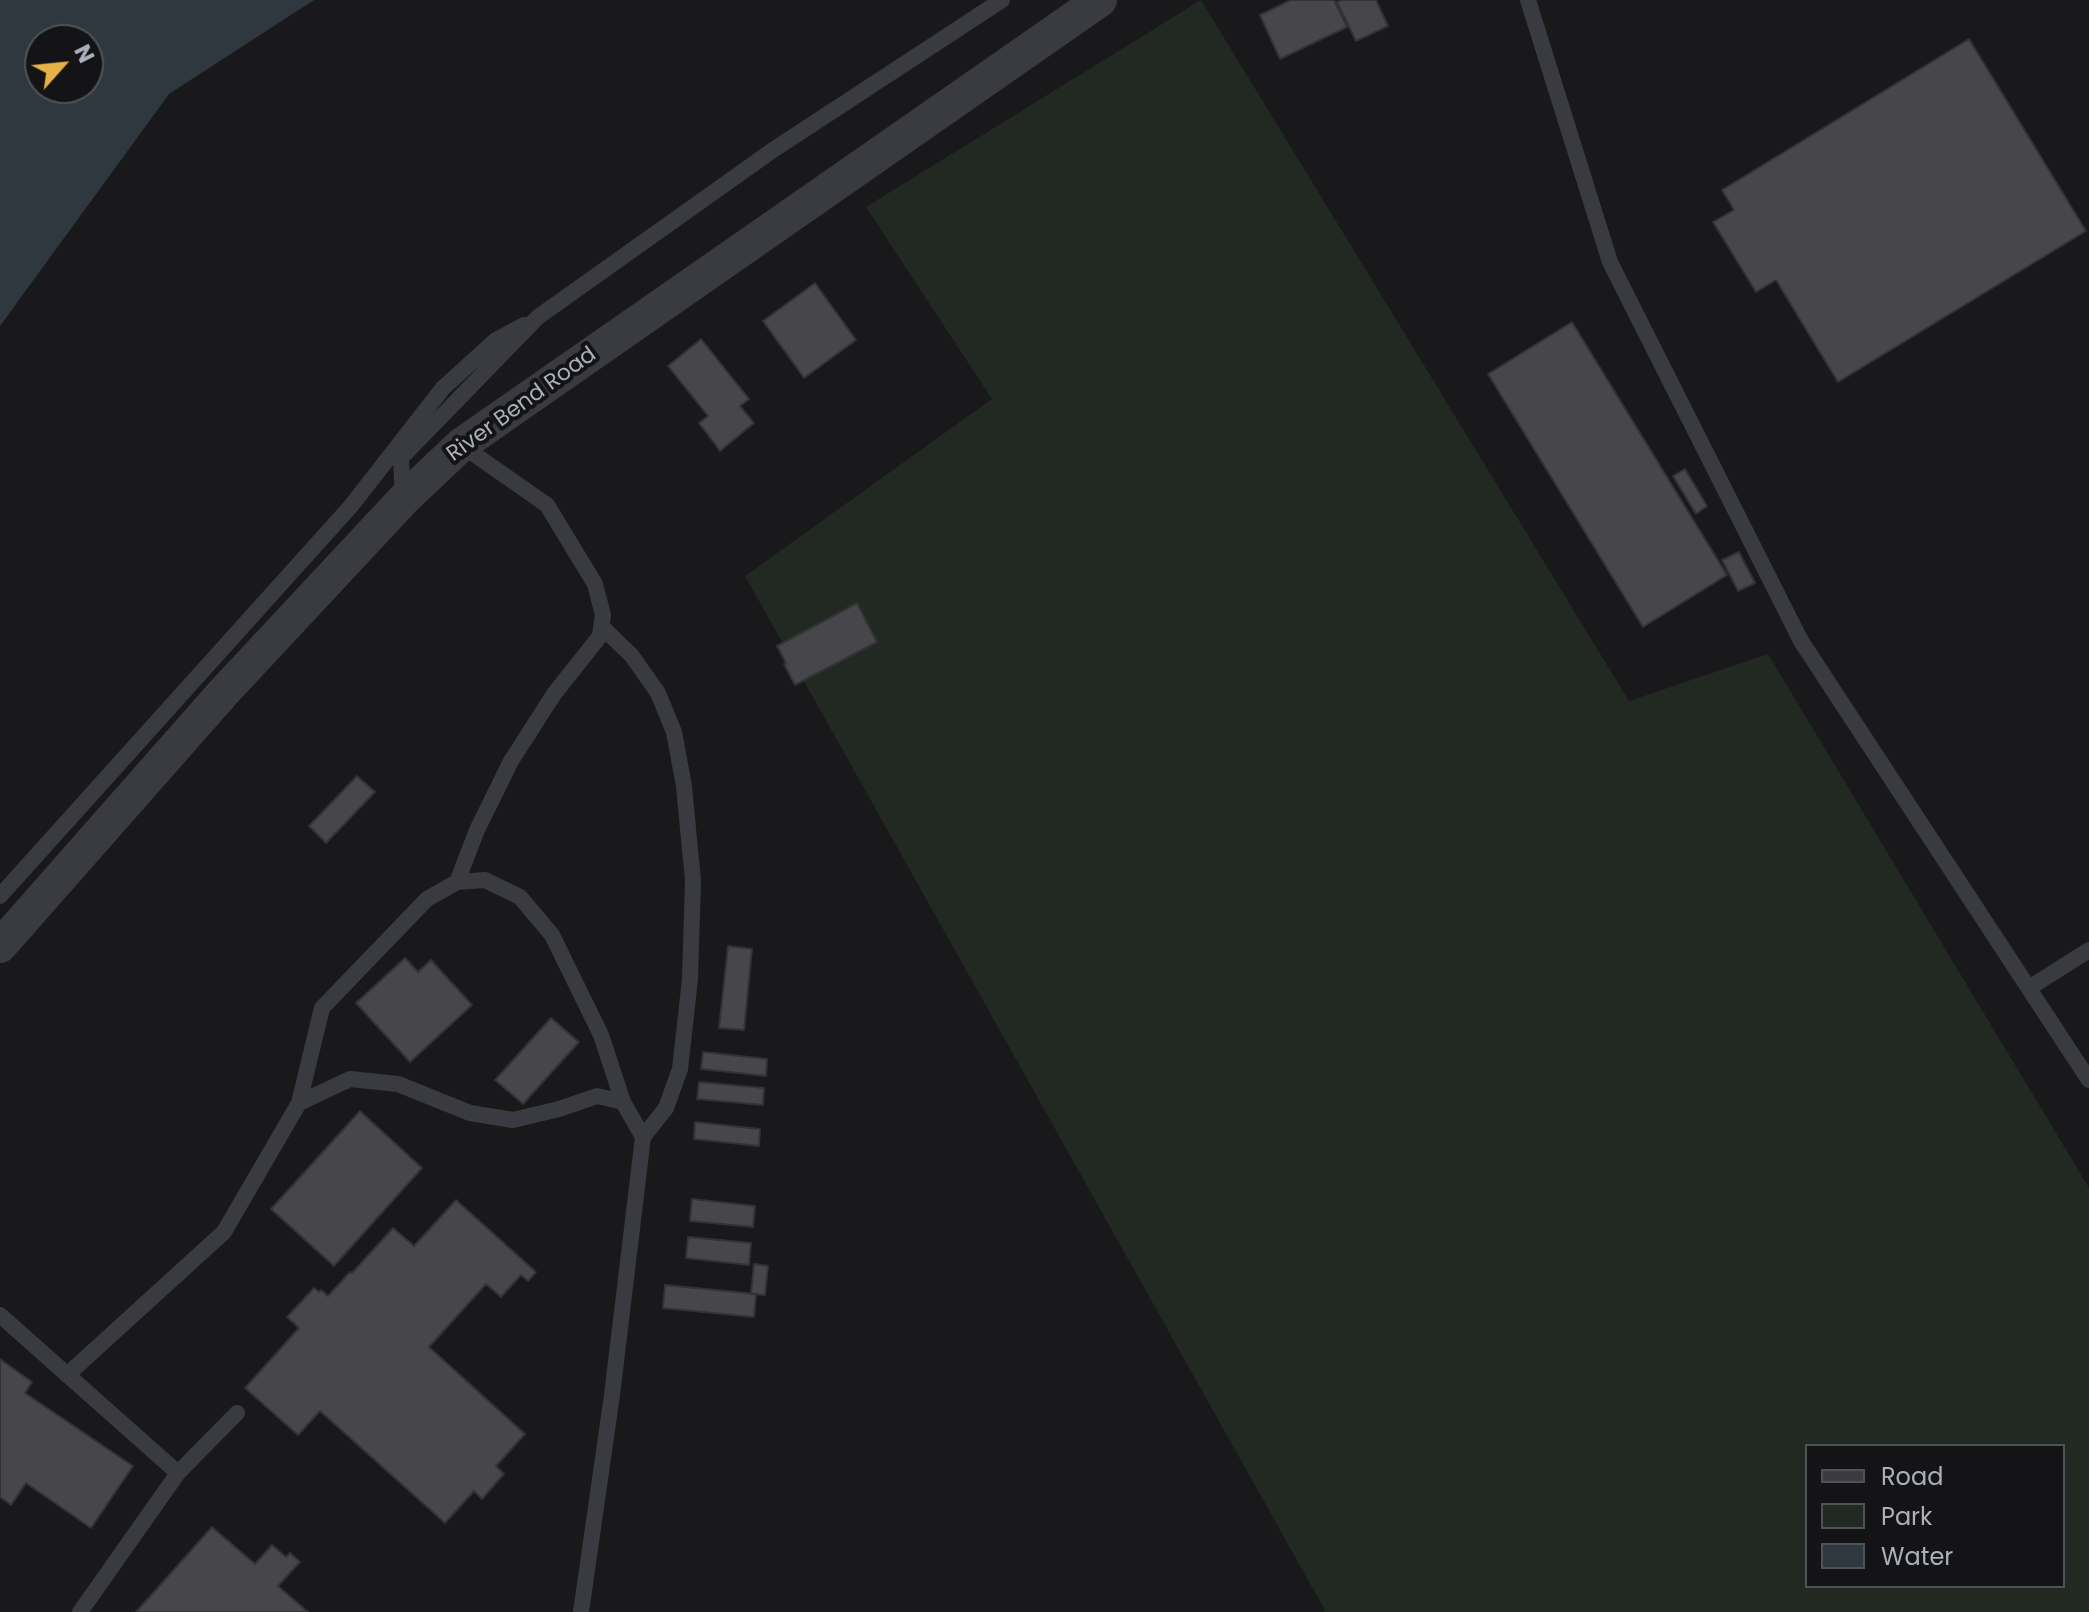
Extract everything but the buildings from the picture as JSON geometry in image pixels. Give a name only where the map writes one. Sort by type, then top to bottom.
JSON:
[{"type":"street","name":"River Bend Road","points":[[0,946],[222,694],[404,499],[461,445],[1100,0]]},
{"type":"lane","points":[[0,896],[351,506],[443,388],[496,340],[538,317],[773,150],[1002,0]]},
{"type":"lane","points":[[1528,0],[1610,262],[1801,641],[2089,1080]]},
{"type":"lane","points":[[404,499],[401,458],[538,317]]},
{"type":"lane","points":[[457,882],[477,830],[511,761],[554,694],[600,636],[603,615],[595,584],[547,505],[461,445]]},
{"type":"lane","points":[[581,1612],[612,1395],[643,1137],[666,1108],[680,1069],[690,979],[693,881],[684,786],[674,732],[658,693],[632,656],[602,627]]},
{"type":"lane","points":[[67,1375],[224,1232],[299,1103],[322,1008],[427,899],[457,882],[485,880],[520,897],[552,935],[601,1035],[623,1102],[643,1137]]},
{"type":"lane","points":[[2029,988],[2089,950]]},
{"type":"lane","points":[[299,1103],[350,1079],[398,1084],[470,1113],[513,1120],[597,1096],[623,1102]]},
{"type":"lane","points":[[0,1315],[178,1473]]},
{"type":"lane","points":[[80,1612],[178,1473],[237,1413]]},
{"type":"green space","points":[[1201,0],[1629,701],[1768,654],[2089,1188],[2089,1612],[1326,1612],[745,576],[992,399],[866,207]]},
{"type":"water","points":[[0,0],[314,0],[169,94],[0,326]]}]
